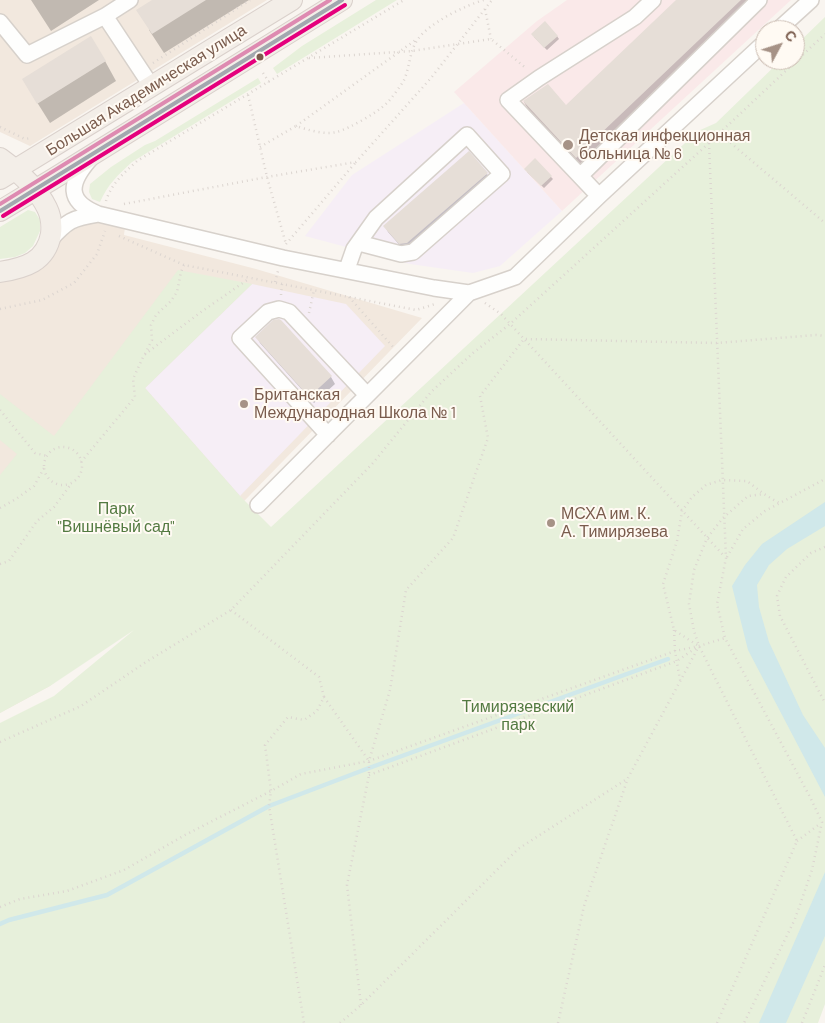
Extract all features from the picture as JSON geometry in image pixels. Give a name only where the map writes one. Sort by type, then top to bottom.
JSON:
[{"type":"main road","name":"Большая Академическая улица","points":[[8,174],[292,0]]},
{"type":"main road","name":"Большая Академическая улица","points":[[0,211],[342,0]]},
{"type":"main road","points":[[0,158],[8,174],[28,195],[47,208],[52,228],[47,248],[34,262],[28,266],[0,272]]},
{"type":"main road","points":[[0,193],[28,195]]},
{"type":"street","points":[[0,22],[27,54],[105,16],[130,0]]},
{"type":"street","points":[[599,196],[508,100],[538,78],[635,17],[653,0]]},
{"type":"street","points":[[580,176],[759,0]]},
{"type":"street","points":[[789,20],[811,0]]},
{"type":"street","points":[[105,16],[152,87]]},
{"type":"street","points":[[258,505],[469,293],[515,277],[755,51]]},
{"type":"street","points":[[346,269],[354,249],[376,218],[467,135],[502,174],[413,252],[401,254],[359,244]]},
{"type":"street","points":[[96,152],[84,165],[76,178],[74,189],[79,203],[102,217]]},
{"type":"street","points":[[50,240],[62,226],[71,220],[82,217],[102,217],[284,251],[346,269],[434,288],[469,293]]},
{"type":"street","points":[[328,435],[240,338],[268,312],[280,309],[289,312],[367,395]]},
{"type":"path","points":[[0,309],[42,300],[74,283],[97,254],[102,217],[108,194],[116,181],[137,161],[404,0]]},
{"type":"path","points":[[260,148],[296,126],[419,38],[432,26],[450,15],[484,0]]},
{"type":"path","points":[[284,251],[356,162],[431,78],[492,0]]},
{"type":"path","points":[[485,9],[491,40],[538,78]]},
{"type":"path","points":[[0,742],[82,706],[146,662],[231,610],[373,463],[431,392],[473,352],[510,324],[709,143],[825,34]]},
{"type":"path","points":[[296,126],[313,132],[336,132],[360,122],[386,104],[403,80],[412,51],[419,38]]},
{"type":"path","points":[[308,58],[412,51],[491,40]]},
{"type":"path","points":[[263,73],[269,82]]},
{"type":"path","points":[[248,95],[284,251]]},
{"type":"path","points":[[0,127],[25,139],[30,139]]},
{"type":"path","points":[[718,133],[825,223]]},
{"type":"path","points":[[709,143],[726,558],[718,604],[726,638],[822,822],[812,870],[795,919],[744,1023]]},
{"type":"path","points":[[122,204],[356,162]]},
{"type":"path","points":[[102,217],[184,266],[416,310],[443,301]]},
{"type":"path","points":[[82,462],[135,397],[133,378],[152,340],[151,325],[156,315],[170,302],[177,292],[184,266]]},
{"type":"path","points":[[144,355],[200,312],[250,278]]},
{"type":"path","points":[[469,293],[501,314],[726,558]]},
{"type":"path","points":[[349,297],[403,358]]},
{"type":"path","points":[[524,339],[717,343],[816,335],[825,336]]},
{"type":"path","points":[[362,1005],[347,885],[369,762],[390,690],[406,590],[453,538],[488,438],[480,396],[524,339]]},
{"type":"path","points":[[0,410],[35,453],[47,456]]},
{"type":"path","points":[[0,564],[9,561],[36,521],[54,507],[80,474],[82,462],[75,451],[63,446],[51,451],[44,462],[44,468],[49,479],[60,484],[72,482]]},
{"type":"path","points":[[0,508],[34,486],[44,468]]},
{"type":"path","points":[[726,558],[743,529],[765,511],[825,479]]},
{"type":"path","points":[[680,680],[674,630],[663,584],[677,541],[682,511],[692,497],[706,485],[722,480],[747,481],[779,503]]},
{"type":"path","points":[[764,494],[748,496],[724,518],[707,538],[694,570],[689,604],[699,646],[797,841]]},
{"type":"path","points":[[825,547],[811,553],[786,577],[777,596],[780,616],[825,703]]},
{"type":"path","points":[[231,610],[319,677],[324,697],[369,762]]},
{"type":"path","points":[[674,630],[699,646]]},
{"type":"path","points":[[0,907],[20,899],[67,891],[124,870],[185,835],[301,774],[369,762],[675,650],[699,646],[726,638]]},
{"type":"path","points":[[368,775],[677,661],[699,646]]},
{"type":"path","points":[[558,1023],[584,906],[628,778],[699,646]]},
{"type":"path","points":[[304,1023],[269,806],[271,791],[265,745],[288,717],[304,720],[317,711],[324,697]]},
{"type":"path","points":[[340,1023],[362,1005],[518,849],[628,778]]},
{"type":"path","points":[[717,1023],[797,841],[822,822]]},
{"type":"path","points":[[802,1023],[825,964]]},
{"type":"shaded area","points":[[0,0],[267,0],[30,146],[0,132]]},
{"type":"shaded area","name":"Детская инфекционная больница № 6","points":[[567,0],[791,0],[769,20],[755,20],[755,33],[562,211],[454,92],[537,21]]},
{"type":"shaded area","points":[[464,103],[562,211],[500,266],[473,273],[410,264],[305,236],[352,175]]},
{"type":"shaded area","points":[[97,221],[125,227],[124,235],[256,269],[422,318],[112,637],[50,686],[0,713],[0,280],[63,233],[66,228]]},
{"type":"shaded area","name":"Британская Международная Школа № 1","points":[[252,284],[346,304],[385,346],[240,496],[145,388]]},
{"type":"green space","points":[[376,0],[397,0],[277,74],[273,68],[302,46]]},
{"type":"green space","name":"Тимирязевский парк","points":[[825,17],[825,1004],[818,1023],[0,1023],[0,723],[54,696],[134,630],[50,686],[0,713],[0,475],[17,454],[0,440],[0,394],[54,436],[178,270],[252,284],[145,388],[240,496],[271,527],[698,131],[716,123],[771,70],[805,70],[805,36]]},
{"type":"green space","points":[[258,78],[261,83],[132,162],[110,185],[100,202],[92,199],[89,192],[90,184],[111,167]]},
{"type":"green space","points":[[28,210],[35,212],[40,220],[40,231],[33,246],[25,253],[15,257],[0,259],[0,227]]},
{"type":"water","points":[[825,502],[825,526],[787,549],[769,565],[757,585],[759,607],[769,642],[803,715],[825,748],[825,797],[748,650],[732,586],[745,565],[762,544]]},
{"type":"water","points":[[825,872],[825,936],[786,1023],[759,1023]]},
{"type":"building","points":[[152,0],[206,0],[152,34],[136,10]]},
{"type":"building","points":[[676,0],[741,0],[576,158],[523,101],[548,84],[566,105]]},
{"type":"building","points":[[545,21],[558,36],[544,48],[531,34]]},
{"type":"building","points":[[91,36],[106,61],[37,104],[22,79]]},
{"type":"building","points":[[469,151],[488,173],[407,243],[399,244],[383,226]]},
{"type":"building","points":[[535,158],[552,176],[541,186],[524,169]]},
{"type":"building","points":[[279,319],[332,376],[309,397],[255,337],[273,320]]},
{"type":"waterway","points":[[0,924],[9,920],[107,895],[269,806],[668,659]]},
{"type":"transit line","points":[[0,204],[330,0]]},
{"type":"transit line","points":[[0,211],[342,0]]},
{"type":"transit line","points":[[3,216],[345,5]]},
{"type":"place","name":"Детская инфекционная больница № 6","points":[[568,145]]},
{"type":"place","name":"Британская Международная Школа № 1","points":[[244,404]]},
{"type":"place","name":"МСХА им. К. А. Тимирязева","points":[[551,523]]},
{"type":"park label","name":"Парк \"Вишнёвый сад\"","points":[[116,518]]}]
